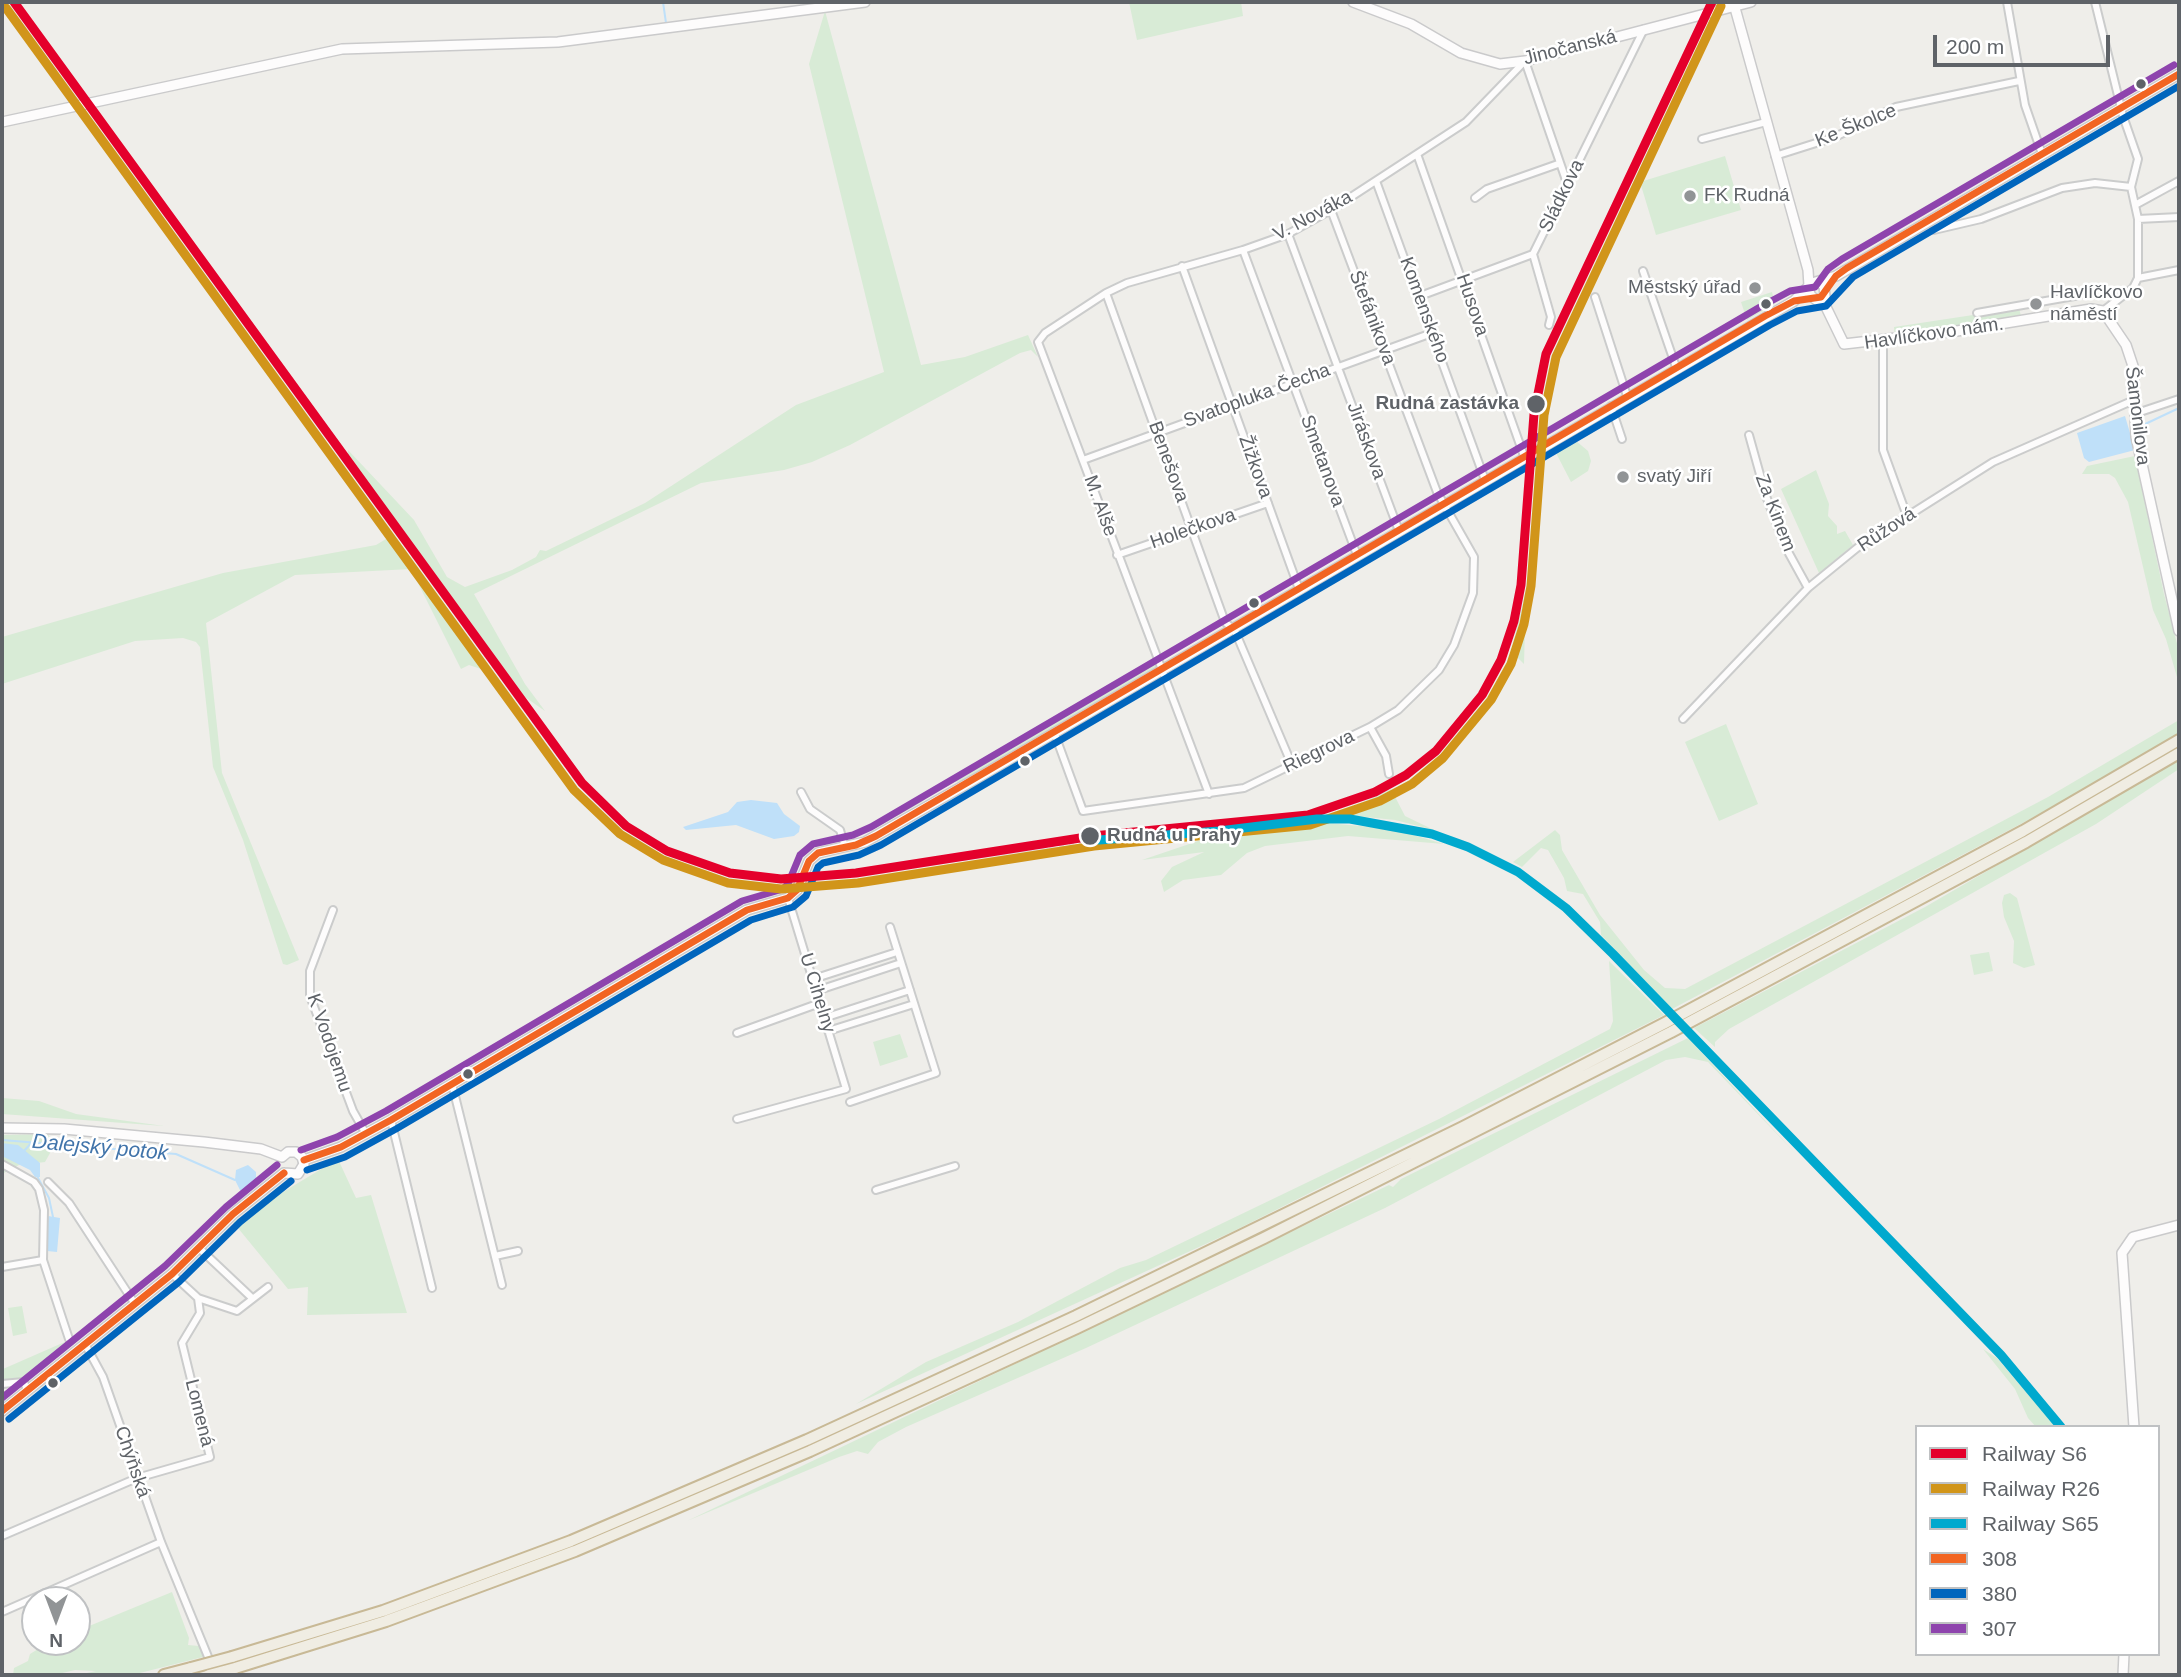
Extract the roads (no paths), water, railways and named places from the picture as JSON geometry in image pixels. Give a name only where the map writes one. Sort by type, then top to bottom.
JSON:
[{"type":"highway","points":[[209,1675],[234,1662],[383,1611],[571,1541],[807,1440],[1076,1316],[1452,1133],[1653,1029],[2023,831],[2179,740]]},
{"type":"highway","points":[[164,1675],[234,1662],[386,1621],[575,1551],[810,1451],[1264,1238],[1659,1039],[2026,842],[2179,753]]},
{"type":"street","points":[[2,122],[342,49],[558,42],[864,2]]},
{"type":"street","name":"Jinočanská","points":[[1353,2],[1410,24],[1481,61],[1500,64],[1525,61],[1751,2]]},
{"type":"street","points":[[2007,2],[2028,117],[2042,154]]},
{"type":"street","points":[[2095,2],[2121,107],[2138,159],[2131,187],[2138,219],[2138,278],[2133,288],[2104,311]]},
{"type":"street","points":[[1735,8],[1775,156],[1816,290]]},
{"type":"street","name":"Sládkova","points":[[1420,296],[1533,254],[1644,29]]},
{"type":"street","points":[[1525,61],[1558,164],[1567,183]]},
{"type":"street","name":"V. Nováka","points":[[1038,342],[1045,333],[1106,293],[1154,273],[1244,250],[1288,234],[1331,210],[1466,122],[1525,61]]},
{"type":"street","points":[[304,1160],[328,1153],[391,1120],[747,910],[788,898],[800,883],[809,861],[818,853],[876,836],[1676,367],[1816,290],[2179,74]]},
{"type":"street","name":"Ke Školce","points":[[1775,156],[1835,137],[1896,107],[2020,81]]},
{"type":"street","points":[[1702,139],[1766,122]]},
{"type":"street","name":"Husova","points":[[1417,154],[1524,456]]},
{"type":"street","points":[[1475,198],[1487,189],[1558,164]]},
{"type":"street","name":"Komenského","points":[[1376,181],[1485,480]]},
{"type":"street","points":[[2135,205],[2179,181]]},
{"type":"street","points":[[1934,230],[1982,219],[2062,188],[2095,183],[2131,187]]},
{"type":"street","name":"Štefánikova","points":[[1331,210],[1444,504]]},
{"type":"street","points":[[1940,214],[1947,226]]},
{"type":"street","points":[[2138,219],[2179,217]]},
{"type":"street","name":"Jiráskova","points":[[1288,234],[1399,531]]},
{"type":"street","name":"Smetanova","points":[[1244,250],[1357,555]]},
{"type":"street","points":[[1533,254],[1551,317],[1549,325]]},
{"type":"street","name":"Žižkova","points":[[1182,266],[1299,589]]},
{"type":"street","points":[[2138,278],[2179,270]]},
{"type":"street","points":[[1643,271],[1676,367]]},
{"type":"street","name":"Havlíčkovo nám.","points":[[1816,290],[1844,344],[1883,341],[2091,309],[2104,311]]},
{"type":"street","name":"Benešova","points":[[1106,293],[1225,622],[1231,628],[1292,765]]},
{"type":"street","name":"Havlíčkovo nám.","points":[[1977,313],[2080,295]]},
{"type":"street","points":[[1595,297],[1627,396]]},
{"type":"street","name":"Havlíčkovo nám.","points":[[2021,305],[2024,321]]},
{"type":"street","name":"Šamonilova","points":[[2104,311],[2126,345],[2133,366],[2134,414],[2179,631]]},
{"type":"street","name":"Svatopluka Čecha","points":[[1083,460],[1432,333]]},
{"type":"street","points":[[1883,341],[1883,450],[1907,516]]},
{"type":"street","name":"M. Alše","points":[[1038,342],[1209,794]]},
{"type":"street","points":[[2134,414],[2179,399]]},
{"type":"street","name":"Růžová","points":[[1683,719],[1808,588],[1857,548],[1993,463],[2134,400]]},
{"type":"street","points":[[1611,405],[1622,439]]},
{"type":"street","name":"Za Kinem","points":[[1749,435],[1781,535],[1808,588]]},
{"type":"street","name":"Holečkova","points":[[1117,555],[1268,503]]},
{"type":"street","name":"Riegrova","points":[[1055,732],[1083,811],[1244,788],[1370,727],[1420,692],[1439,670],[1466,619],[1473,593],[1474,557],[1444,504]]},
{"type":"street","points":[[1370,727],[1386,756],[1389,774]]},
{"type":"street","points":[[801,792],[810,809],[840,830],[845,847]]},
{"type":"street","name":"U Cihelny","points":[[737,1119],[846,1088],[788,898]]},
{"type":"street","name":"K Vodojemu","points":[[333,910],[310,971],[310,996],[353,1111],[366,1134]]},
{"type":"street","points":[[850,1102],[936,1073],[890,927]]},
{"type":"street","points":[[813,979],[897,952]]},
{"type":"street","points":[[816,991],[901,963]]},
{"type":"street","points":[[824,1018],[910,990]]},
{"type":"street","points":[[737,1032],[820,1003]]},
{"type":"street","points":[[828,1031],[914,1004]]},
{"type":"street","points":[[452,1084],[502,1284]]},
{"type":"street","points":[[391,1120],[432,1288]]},
{"type":"street","points":[[2,1128],[64,1129],[204,1142],[261,1149],[282,1157]]},
{"type":"street","points":[[284,1172],[280,1164],[282,1157],[292,1151],[304,1160]]},
{"type":"street","points":[[2,1411],[172,1274],[284,1172],[298,1174],[303,1168],[304,1160]]},
{"type":"street","points":[[2,1164],[34,1182],[39,1189],[44,1210],[43,1260],[69,1339]]},
{"type":"street","points":[[876,1190],[955,1166]]},
{"type":"street","points":[[48,1182],[69,1203],[107,1265],[135,1304]]},
{"type":"street","points":[[2134,1425],[2122,1253],[2133,1237],[2179,1225]]},
{"type":"street","points":[[199,1248],[252,1298]]},
{"type":"street","points":[[495,1256],[518,1251]]},
{"type":"street","points":[[2,1267],[43,1260]]},
{"type":"street","points":[[172,1274],[198,1298],[237,1311],[268,1287]]},
{"type":"street","name":"Lomená","points":[[137,1478],[210,1457],[182,1343],[200,1313],[198,1298]]},
{"type":"street","name":"Chýňská","points":[[85,1344],[103,1377],[161,1542],[216,1675]]},
{"type":"street","points":[[2,1384],[24,1382],[27,1390]]},
{"type":"street","points":[[2,1536],[137,1478]]},
{"type":"street","points":[[2,1612],[161,1542]]},
{"type":"street","points":[[2123,1675],[2124,1656]]},
{"type":"water","points":[[2125,416],[2135,450],[2089,462],[2084,458],[2077,433]]},
{"type":"water","points":[[751,800],[777,803],[784,814],[800,826],[799,832],[794,836],[774,839],[736,825],[686,830],[683,827],[728,812],[737,802]]},
{"type":"water","points":[[2,1143],[18,1145],[40,1163],[40,1177],[35,1177],[30,1170],[2,1156]]},
{"type":"water","points":[[248,1165],[256,1172],[256,1185],[241,1192],[235,1180],[236,1170]]},
{"type":"water","points":[[48,1216],[60,1218],[57,1252],[47,1251]]},
{"type":"waterway","points":[[663,2],[666,23]]},
{"type":"waterway","points":[[2141,426],[2179,408]]},
{"type":"waterway","name":"Dalejský potok","points":[[2,1140],[176,1154],[235,1180]]},
{"type":"waterway","points":[[24,1151],[32,1142]]},
{"type":"waterway","points":[[37,1176],[49,1198],[53,1217]]},
{"type":"railway","points":[[856,873],[1099,840]]},
{"type":"rail line","name":"S6","points":[[14,2],[582,783],[626,826],[667,851],[730,873],[781,879],[856,873],[1093,836],[1308,815],[1375,792],[1406,775],[1436,751],[1482,695],[1501,660],[1514,621],[1521,585],[1534,414],[1546,354],[1712,2]]},
{"type":"rail line","name":"R26","points":[[6,8],[574,790],[620,834],[663,860],[728,883],[781,889],[858,883],[1094,846],[1310,825],[1380,801],[1412,784],[1443,758],[1491,700],[1511,664],[1524,624],[1531,586],[1544,415],[1556,357],[1721,6]]},
{"type":"rail line","name":"S65","points":[[1099,840],[1219,831],[1317,819],[1350,819],[1432,834],[1468,847],[1518,872],[1566,908],[1613,954],[2001,1355],[2059,1425]]},
{"type":"place","name":"FK Rudná","points":[[1690,196]]},
{"type":"place","name":"Městský úřad","points":[[1755,288]]},
{"type":"place","name":"Havlíčkovo náměstí","points":[[2036,304]]},
{"type":"place","name":"Rudná zastávka","points":[[1536,404]]},
{"type":"place","name":"svatý Jiří","points":[[1623,477]]},
{"type":"place","name":"Rudná u Prahy","points":[[1090,836]]}]
